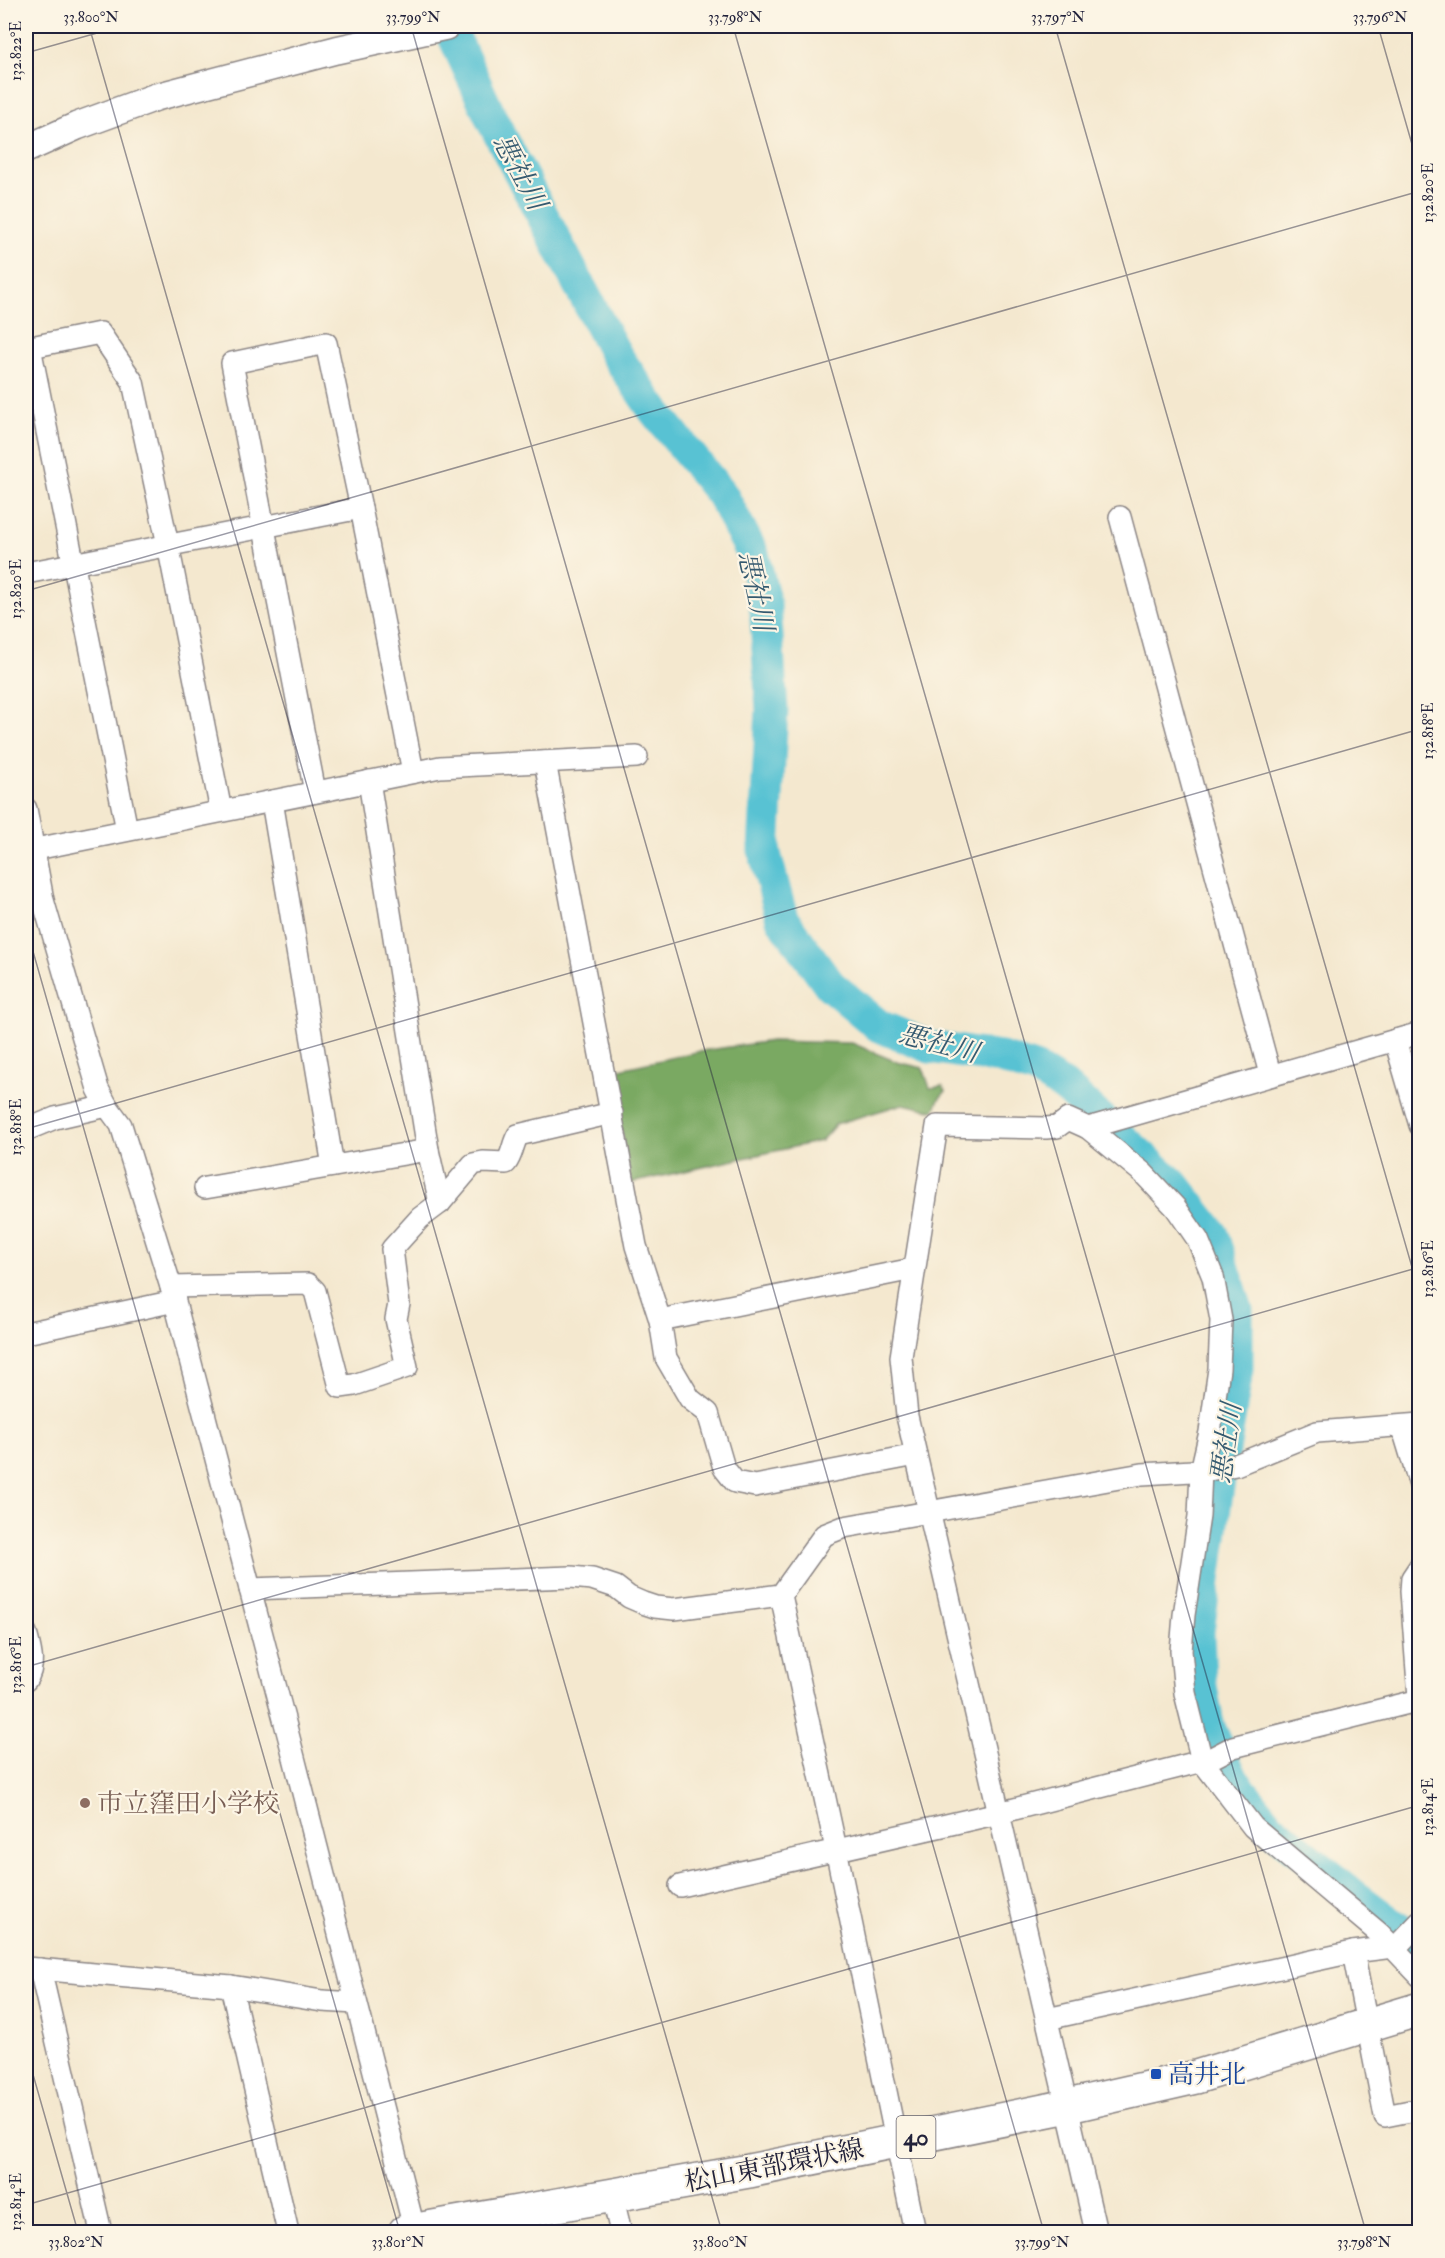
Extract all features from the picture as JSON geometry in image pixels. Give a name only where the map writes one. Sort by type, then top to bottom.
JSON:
[{"type":"main road","name":"松山東部環状線","points":[[411,2232],[749,2171],[1068,2106],[1196,2077],[1419,2009]]},
{"type":"street","points":[[26,149],[77,126],[156,97],[336,50],[438,28]]},
{"type":"street","points":[[127,830],[75,563],[28,347],[100,333],[133,382],[222,811]]},
{"type":"street","points":[[315,792],[232,363],[316,345],[326,343],[413,772]]},
{"type":"street","points":[[26,573],[361,508]]},
{"type":"street","points":[[1120,517],[1270,1074]]},
{"type":"street","points":[[30,850],[440,767],[637,757]]},
{"type":"street","points":[[545,762],[636,1246],[660,1320],[666,1358],[690,1399],[708,1413],[724,1468],[735,1482],[755,1486],[916,1455]]},
{"type":"street","points":[[369,781],[428,1150],[440,1203]]},
{"type":"street","points":[[272,801],[333,1166]]},
{"type":"street","points":[[26,809],[30,850],[98,1089],[121,1125],[173,1294],[356,2003],[411,2232]]},
{"type":"street","points":[[1091,1127],[1419,1033]]},
{"type":"street","points":[[1395,1040],[1419,1125]]},
{"type":"street","points":[[26,1130],[54,1118],[107,1106]]},
{"type":"street","points":[[26,1333],[173,1294],[308,1284],[315,1291],[340,1388],[407,1367],[396,1318],[399,1304],[393,1249],[420,1218],[440,1203],[472,1164],[506,1163],[513,1154],[514,1143],[518,1135],[612,1113]]},
{"type":"street","points":[[1096,2232],[907,1416],[901,1357],[937,1126],[1046,1128],[1057,1127],[1068,1119],[1091,1127],[1143,1173],[1176,1208],[1198,1240],[1213,1277],[1221,1320],[1219,1369],[1184,1615],[1181,1651],[1185,1693],[1206,1760],[1254,1827],[1396,1946],[1419,1976]]},
{"type":"street","points":[[206,1188],[428,1150]]},
{"type":"street","points":[[660,1320],[914,1269]]},
{"type":"street","points":[[250,1589],[571,1577],[592,1578],[616,1587],[628,1597],[642,1603],[674,1609],[781,1595],[824,1535],[844,1527],[1142,1474],[1205,1471],[1236,1465],[1317,1432],[1411,1425],[1419,1485]]},
{"type":"street","points":[[680,1886],[999,1813],[1206,1760],[1233,1748],[1419,1704],[1410,1591],[1412,1578],[1419,1566]]},
{"type":"street","points":[[781,1595],[915,2232]]},
{"type":"street","points":[[26,1633],[32,1659],[31,1672],[26,1680]]},
{"type":"street","points":[[1047,2019],[1353,1952],[1396,1946],[1419,1922]]},
{"type":"street","points":[[1353,1952],[1385,2116],[1419,2109]]},
{"type":"street","points":[[101,2232],[33,1968],[231,1986],[322,2001],[356,2003]]},
{"type":"street","points":[[231,1986],[288,2232]]},
{"type":"street","points":[[612,2195],[621,2232]]},
{"type":"green space","points":[[771,1041],[852,1043],[897,1062],[923,1068],[930,1088],[942,1086],[946,1091],[939,1099],[934,1111],[903,1104],[836,1124],[821,1141],[631,1183],[611,1071],[701,1051]]},
{"type":"waterway","name":"悪社川","points":[[449,26],[492,120],[616,355],[653,409],[722,495],[753,554],[765,605],[772,710],[764,850],[782,919],[830,985],[879,1026],[930,1047],[1001,1058],[1037,1070],[1065,1087],[1176,1187],[1213,1235],[1237,1310],[1237,1370],[1198,1632],[1200,1681],[1208,1725],[1233,1780],[1271,1827],[1352,1894],[1420,1945]]},
{"type":"place","name":"市立窪田小学校","points":[[85,1803]]},
{"type":"place","name":"高井北","points":[[1156,2074]]}]
